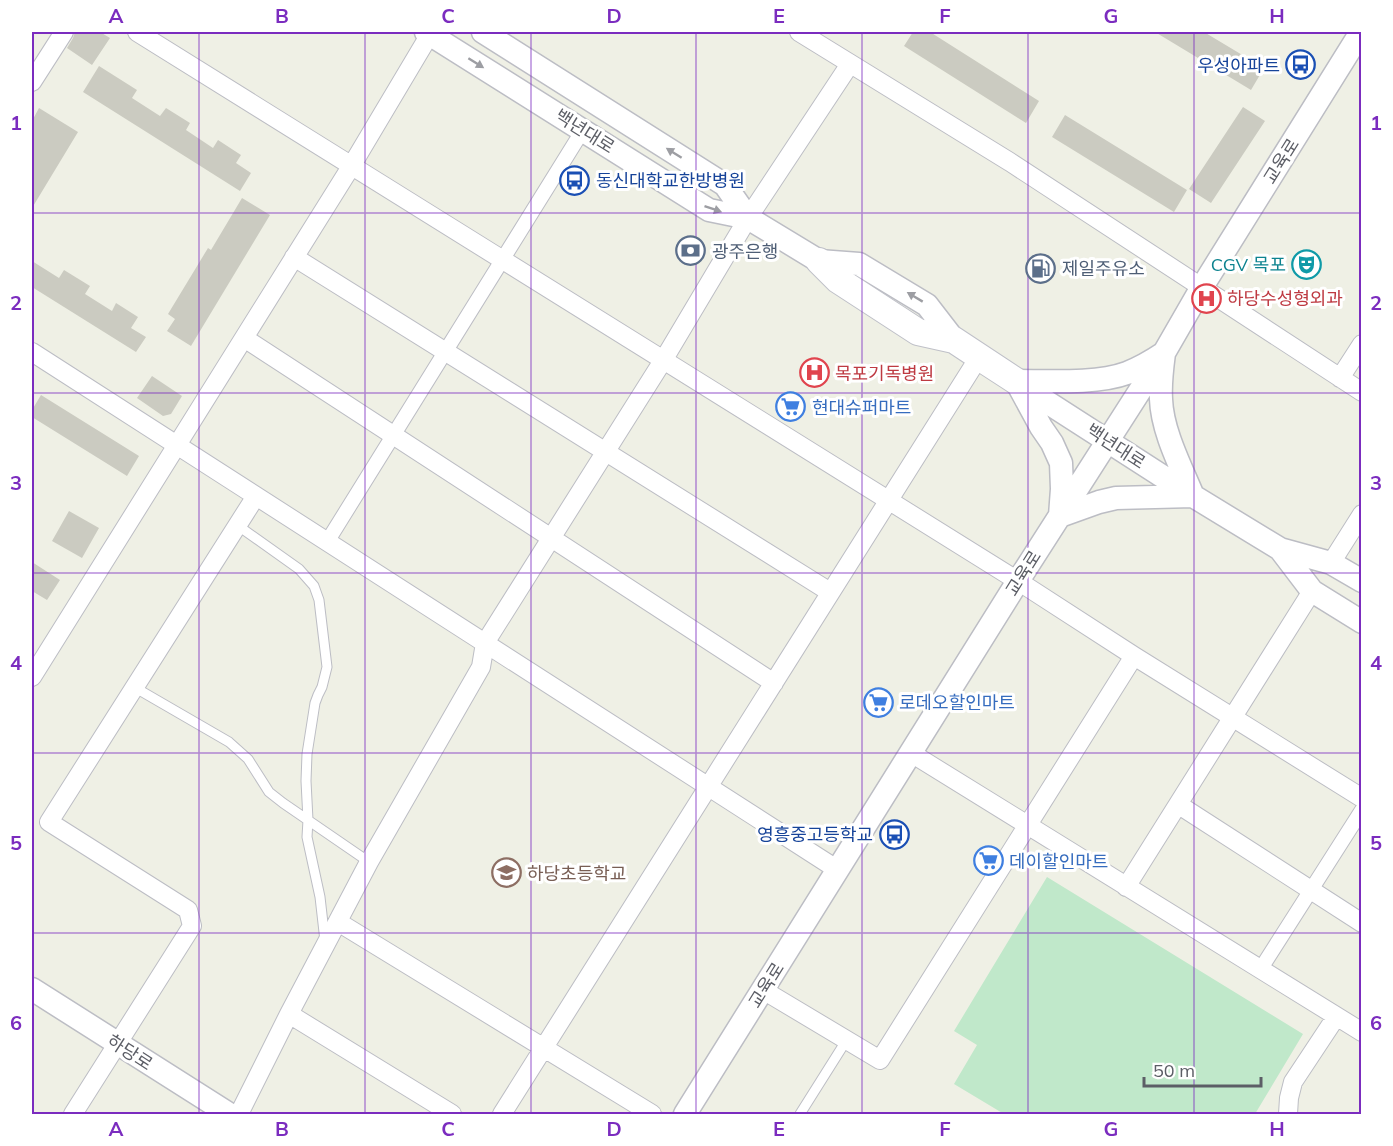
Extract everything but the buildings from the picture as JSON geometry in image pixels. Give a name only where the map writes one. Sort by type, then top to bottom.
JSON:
[{"type":"main road","name":"백년대로","points":[[819,261],[838,280],[918,332],[954,340],[1016,381]]},
{"type":"street","points":[[32,82],[63,32]]},
{"type":"street","points":[[137,32],[664,359],[1362,798]]},
{"type":"street","name":"백년대로","points":[[483,32],[725,185],[748,218]]},
{"type":"street","points":[[799,32],[1014,165],[1362,392]]},
{"type":"street","name":"교육로","points":[[685,1114],[1018,581],[1164,353],[1202,287],[1361,32]]},
{"type":"street","points":[[32,677],[352,165],[428,33]]},
{"type":"street","name":"백년대로","points":[[428,33],[709,210],[748,218],[819,261]]},
{"type":"street","points":[[239,1114],[369,862],[481,667],[485,643],[664,359],[748,218],[850,64]]},
{"type":"street","points":[[327,542],[583,130]]},
{"type":"street","points":[[294,257],[830,592]]},
{"type":"street","points":[[244,338],[774,682]]},
{"type":"street","points":[[1340,378],[1362,344]]},
{"type":"street","points":[[32,352],[838,870]]},
{"type":"street","points":[[1164,353],[1161,399],[1163,415],[1166,429],[1193,496],[1116,498],[1060,516],[1061,464],[1052,443],[1041,428],[1016,381],[1110,378],[1148,364],[1164,353]]},
{"type":"street","points":[[502,1114],[979,357]]},
{"type":"street","name":"백년대로","points":[[1016,381],[1193,496],[1280,549],[1331,562],[1362,581]]},
{"type":"street","points":[[73,1114],[192,926],[188,910],[49,822],[256,496]]},
{"type":"street","points":[[1331,562],[1362,514]]},
{"type":"street","name":"백년대로","points":[[1280,549],[1312,591],[1362,622]]},
{"type":"street","points":[[1126,887],[1312,591]]},
{"type":"street","points":[[763,990],[880,1060],[1134,656]]},
{"type":"street","points":[[911,753],[1362,1032]]},
{"type":"street","points":[[1179,805],[1362,923]]},
{"type":"street","points":[[1260,970],[1362,810]]},
{"type":"street","points":[[338,922],[652,1114]]},
{"type":"street","name":"하당로","points":[[32,989],[229,1114]]},
{"type":"street","points":[[289,1014],[452,1114]]},
{"type":"street","points":[[1288,1114],[1293,1082],[1336,1017]]},
{"type":"lane","points":[[237,525],[299,569],[314,586],[319,600],[327,666],[315,704],[306,781],[307,837],[320,897],[325,945]]},
{"type":"lane","points":[[135,687],[229,742],[248,759],[270,792],[369,862]]},
{"type":"lane","points":[[800,1114],[846,1041]]},
{"type":"green space","points":[[1047,877],[1303,1034],[1255,1114],[1004,1114],[954,1084],[977,1045],[954,1031]]},
{"type":"place","name":"우성아파트","points":[[1301,65]]},
{"type":"place","name":"동신대학교한방병원","points":[[575,180]]},
{"type":"place","name":"광주은행","points":[[691,251]]},
{"type":"place","name":"CGV 목포","points":[[1307,264]]},
{"type":"place","name":"제일주유소","points":[[1041,268]]},
{"type":"place","name":"하당수성형외과","points":[[1206,298]]},
{"type":"place","name":"목포기독병원","points":[[814,373]]},
{"type":"place","name":"현대슈퍼마트","points":[[791,407]]},
{"type":"place","name":"로데오할인마트","points":[[878,702]]},
{"type":"place","name":"영흥중고등학교","points":[[894,834]]},
{"type":"place","name":"데이할인마트","points":[[988,861]]},
{"type":"place","name":"하당초등학교","points":[[506,873]]}]
